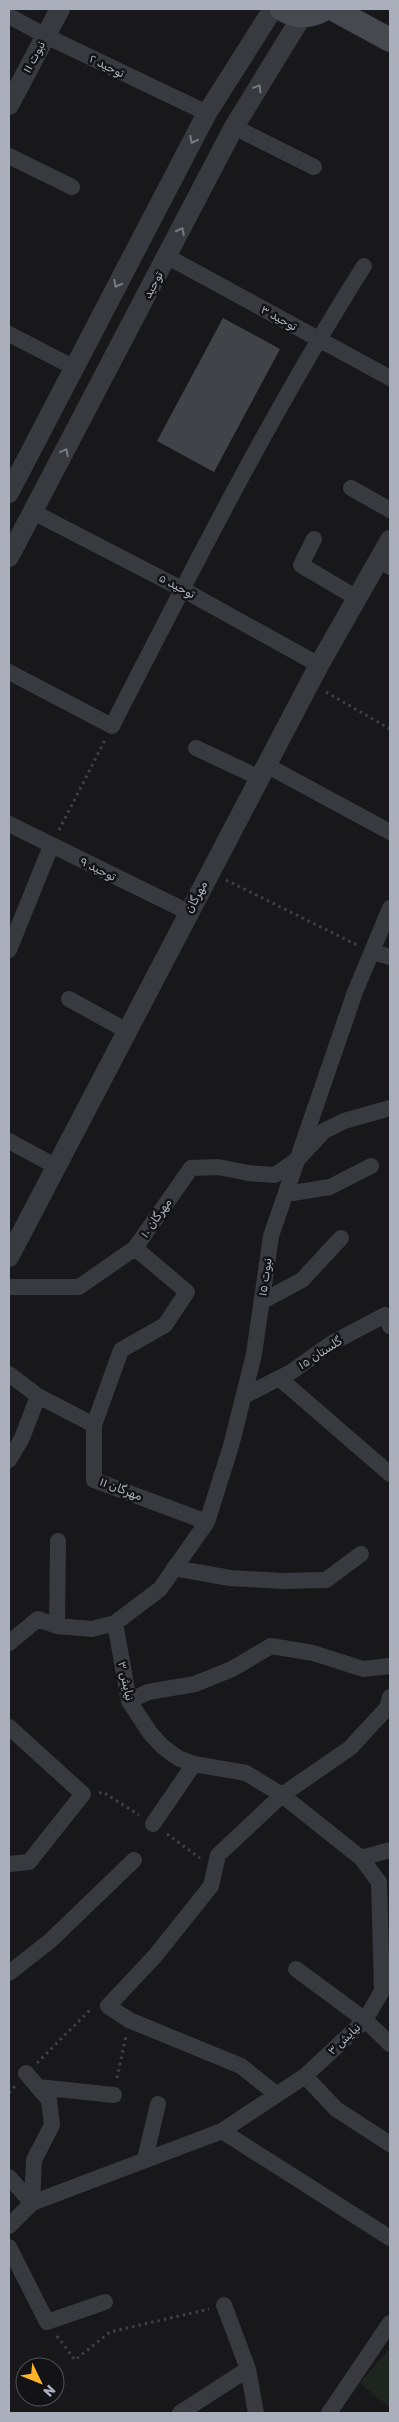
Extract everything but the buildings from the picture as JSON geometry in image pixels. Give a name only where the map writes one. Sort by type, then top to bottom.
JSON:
[{"type":"main road","points":[[292,12],[316,14],[324,9]]},
{"type":"main road","points":[[347,12],[390,40]]},
{"type":"street","name":"نبوت ۱۱","points":[[9,105],[60,9]]},
{"type":"street","points":[[9,493],[207,113],[273,9]]},
{"type":"street","name":"توحید","points":[[9,557],[168,257],[292,12]]},
{"type":"street","name":"توحید ۲","points":[[9,16],[46,36],[207,113]]},
{"type":"street","points":[[234,127],[314,167]]},
{"type":"street","points":[[9,156],[72,187]]},
{"type":"street","name":"توحید ۳","points":[[168,257],[390,378]]},
{"type":"street","points":[[9,672],[112,726],[182,589],[318,339],[364,266]]},
{"type":"street","points":[[9,334],[73,368]]},
{"type":"street","points":[[24,464],[50,479]]},
{"type":"street","points":[[351,488],[390,510]]},
{"type":"street","name":"توحید ۵","points":[[33,512],[182,589],[319,665]]},
{"type":"street","points":[[314,539],[301,565],[357,598]]},
{"type":"street","name":"مهرگان","points":[[9,1257],[319,665],[357,598],[384,563],[390,540]]},
{"type":"street","points":[[196,748],[263,772],[390,832]]},
{"type":"street","name":"توحید ۹","points":[[9,824],[188,912]]},
{"type":"street","points":[[9,950],[51,846]]},
{"type":"street","name":"نبوت ۱۵","points":[[115,1623],[160,1589],[207,1522],[244,1396],[254,1354],[270,1236],[355,992],[390,908]]},
{"type":"street","points":[[373,952],[390,957]]},
{"type":"street","points":[[69,999],[127,1031]]},
{"type":"street","points":[[298,1158],[324,1131],[344,1121],[390,1108]]},
{"type":"street","points":[[9,1141],[56,1167]]},
{"type":"street","name":"مهرگان ۱۰","points":[[9,1286],[79,1287],[135,1248],[191,1168],[218,1167],[248,1173],[275,1175],[298,1158]]},
{"type":"street","points":[[286,1194],[330,1187],[371,1166]]},
{"type":"street","points":[[261,1302],[302,1280],[341,1238]]},
{"type":"street","points":[[9,1374],[38,1396],[94,1425],[121,1350],[165,1325],[187,1292],[135,1248]]},
{"type":"street","name":"گلستان ۱۵","points":[[244,1396],[279,1378],[332,1342],[388,1317]]},
{"type":"street","points":[[279,1378],[390,1474]]},
{"type":"street","points":[[9,1460],[22,1438],[38,1396]]},
{"type":"street","name":"مهرگان ۱۱","points":[[94,1425],[94,1480],[207,1522]]},
{"type":"street","points":[[56,1626],[58,1541]]},
{"type":"street","points":[[174,1568],[230,1578],[283,1581],[326,1580],[361,1554]]},
{"type":"street","points":[[9,1642],[38,1619],[56,1626],[92,1630],[115,1623]]},
{"type":"street","name":"نیایش ۳","points":[[9,2226],[32,2203],[222,2131],[305,2076],[365,2020],[386,1992],[379,1882],[361,1858],[282,1795],[246,1773],[194,1764],[178,1758],[163,1747],[150,1733],[129,1701],[115,1623]]},
{"type":"street","points":[[129,1701],[148,1692],[195,1684],[232,1668],[271,1646],[313,1653],[363,1669],[390,1666]]},
{"type":"street","points":[[276,2094],[241,2066],[129,2020],[108,2006],[155,1956],[211,1886],[218,1855],[282,1795],[350,1748],[387,1708],[390,1697]]},
{"type":"street","points":[[9,1727],[83,1794],[29,1862],[9,1864]]},
{"type":"street","points":[[153,1824],[194,1764]]},
{"type":"street","points":[[361,1858],[390,1850]]},
{"type":"street","points":[[10,1970],[50,1941],[134,1860]]},
{"type":"street","points":[[296,1969],[365,2020],[390,2044]]},
{"type":"street","points":[[26,2073],[50,2100],[52,2125],[34,2160],[32,2203]]},
{"type":"street","points":[[305,2076],[336,2109],[390,2144]]},
{"type":"street","points":[[38,2087],[114,2095]]},
{"type":"street","points":[[145,2159],[158,2104]]},
{"type":"street","points":[[222,2131],[390,2238]]},
{"type":"street","points":[[9,2178],[32,2203]]},
{"type":"street","points":[[9,2246],[47,2322],[105,2302]]},
{"type":"street","points":[[224,2306],[248,2369],[256,2413]]},
{"type":"street","points":[[329,2413],[390,2323]]},
{"type":"street","points":[[180,2413],[248,2369]]},
{"type":"path","points":[[310,683],[390,730]]},
{"type":"path","points":[[51,846],[112,726]]},
{"type":"path","points":[[210,872],[373,952]]},
{"type":"path","points":[[26,2073],[90,2008]]},
{"type":"path","points":[[114,2095],[129,2020]]},
{"type":"path","points":[[47,2322],[75,2360],[110,2332],[224,2306]]},
{"type":"shaded area","points":[[390,2348],[390,2408],[360,2383]]}]
